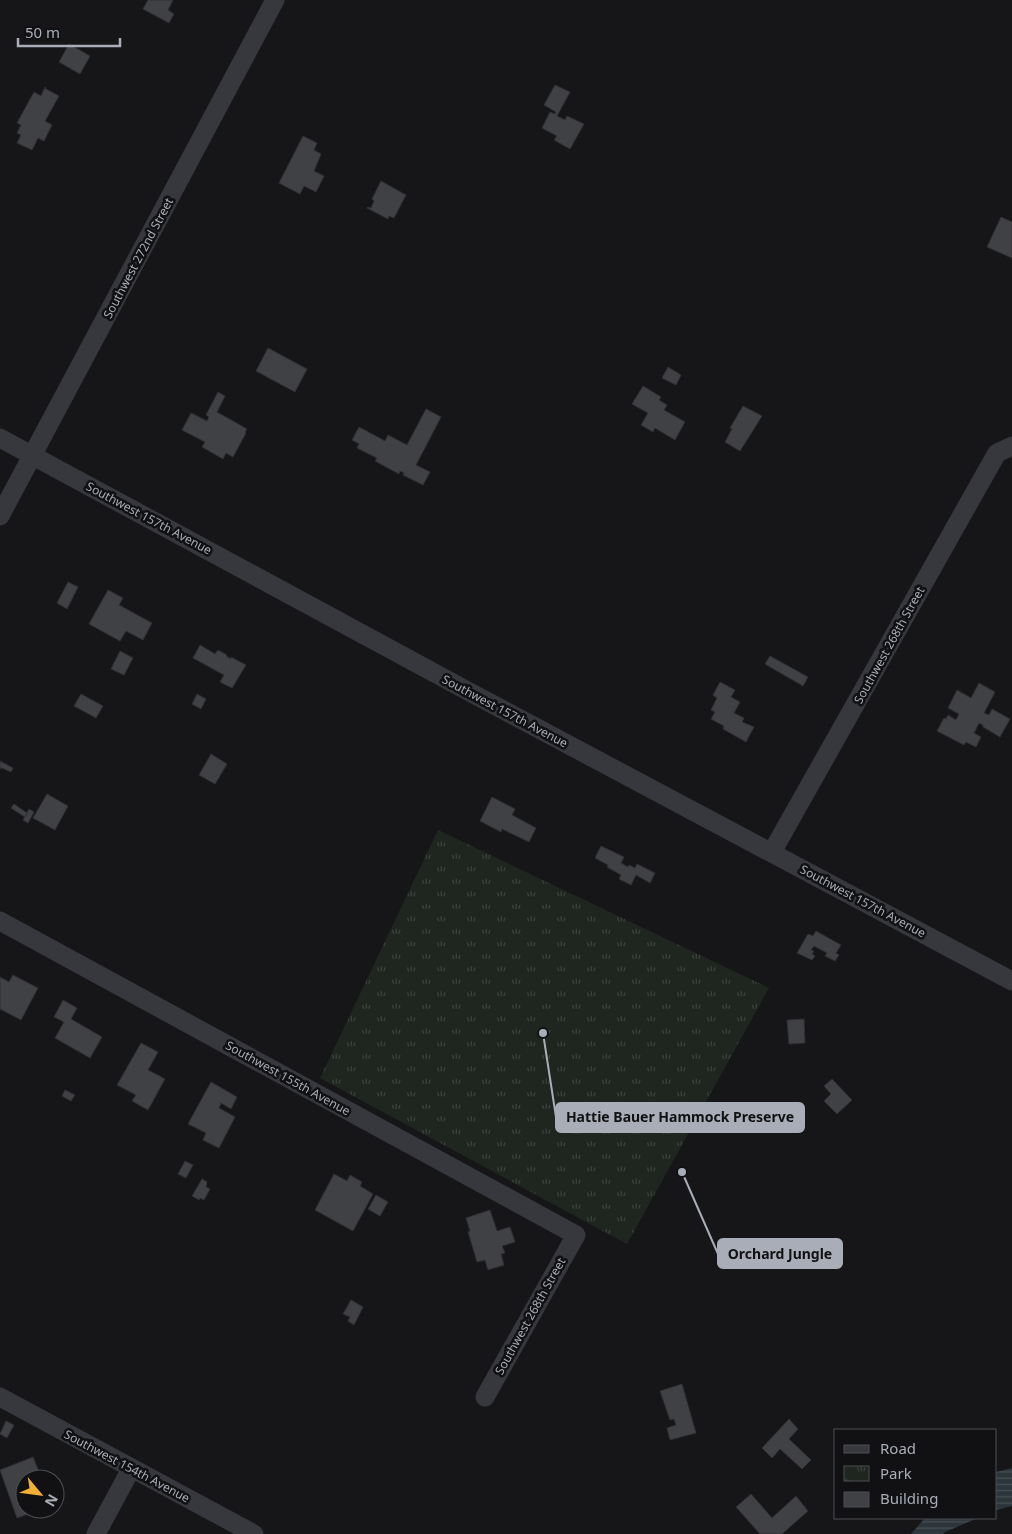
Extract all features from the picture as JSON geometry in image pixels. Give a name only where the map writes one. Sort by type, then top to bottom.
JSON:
[{"type":"street","name":"Southwest 272nd Street","points":[[0,516],[275,0]]},
{"type":"street","name":"Southwest 157th Avenue","points":[[0,438],[477,696],[1012,981]]},
{"type":"street","name":"Southwest 268th Street","points":[[772,852],[997,453],[1012,446]]},
{"type":"street","name":"Southwest 155th Avenue","points":[[0,921],[576,1235]]},
{"type":"street","name":"Southwest 268th Street","points":[[485,1397],[576,1235]]},
{"type":"street","name":"Southwest 154th Avenue","points":[[0,1397],[254,1534]]},
{"type":"street","points":[[96,1534],[131,1469]]},
{"type":"green space","points":[[438,830],[769,988],[627,1244],[320,1078]]},
{"type":"shaded area","points":[[1012,1468],[1012,1506],[997,1510],[997,1472]]},
{"type":"shaded area","points":[[924,1519],[976,1519],[943,1534],[911,1534]]},
{"type":"building","points":[[148,0],[173,0],[168,10],[174,14],[169,23],[143,9]]},
{"type":"building","points":[[69,44],[90,56],[80,74],[59,62]]},
{"type":"building","points":[[555,85],[570,92],[557,116],[565,120],[567,116],[584,124],[570,149],[554,140],[557,136],[542,128],[550,112],[555,114],[556,112],[544,105]]},
{"type":"building","points":[[45,87],[59,96],[45,121],[52,125],[44,141],[38,138],[32,150],[17,143],[21,135],[17,133],[21,125],[17,123],[34,92],[41,96]]},
{"type":"building","points":[[303,136],[317,143],[314,150],[321,154],[314,171],[324,176],[316,192],[304,186],[300,194],[279,183]]},
{"type":"building","points":[[381,181],[406,195],[394,218],[389,216],[388,219],[367,208],[371,208],[374,201],[372,199]]},
{"type":"building","points":[[1001,217],[1012,222],[1012,258],[987,247]]},
{"type":"building","points":[[268,348],[307,369],[295,392],[256,371]]},
{"type":"building","points":[[668,367],[681,375],[676,385],[662,378]]},
{"type":"building","points":[[643,386],[661,397],[659,400],[667,405],[664,410],[685,422],[675,440],[655,428],[653,432],[641,425],[648,413],[632,404]]},
{"type":"building","points":[[218,392],[225,396],[217,412],[247,429],[233,457],[226,453],[223,459],[202,447],[205,442],[182,430],[191,413],[207,421],[209,417],[206,415]]},
{"type":"building","points":[[743,406],[762,416],[740,451],[725,442],[732,429],[730,428]]},
{"type":"building","points":[[426,409],[441,417],[416,465],[430,472],[423,485],[403,475],[404,473],[400,471],[399,474],[375,461],[377,458],[357,448],[359,444],[352,440],[359,427],[385,441],[388,435],[407,445]]},
{"type":"building","points":[[68,582],[78,587],[67,609],[57,603]]},
{"type":"building","points":[[108,590],[123,598],[119,605],[152,623],[143,640],[126,631],[120,641],[89,624]]},
{"type":"building","points":[[200,645],[215,654],[218,650],[231,659],[231,657],[246,665],[232,688],[220,682],[224,675],[193,658]]},
{"type":"building","points":[[120,651],[133,658],[124,675],[111,669]]},
{"type":"building","points":[[770,656],[808,677],[803,686],[765,664]]},
{"type":"building","points":[[720,682],[735,690],[731,697],[740,702],[734,713],[744,718],[742,722],[754,727],[746,742],[723,729],[724,726],[711,719],[715,712],[711,710],[717,698],[713,695]]},
{"type":"building","points":[[979,683],[995,692],[984,713],[989,715],[992,709],[1010,719],[1000,737],[979,723],[974,733],[981,737],[976,747],[966,742],[964,745],[937,731],[944,718],[946,719],[948,715],[956,720],[959,714],[948,708],[957,690],[971,698]]},
{"type":"building","points":[[81,694],[103,706],[96,718],[74,706]]},
{"type":"building","points":[[197,694],[206,699],[201,709],[192,704]]},
{"type":"building","points":[[211,754],[227,764],[215,784],[199,775]]},
{"type":"building","points":[[0,761],[13,768],[11,772],[0,769]]},
{"type":"building","points":[[47,794],[68,806],[55,830],[33,818]]},
{"type":"building","points":[[492,797],[515,809],[512,815],[536,828],[529,842],[502,829],[501,832],[480,821]]},
{"type":"building","points":[[14,804],[27,813],[25,817],[11,808]]},
{"type":"building","points":[[29,809],[34,812],[28,823],[23,820]]},
{"type":"building","points":[[601,846],[624,857],[621,863],[628,867],[629,865],[635,868],[637,864],[655,873],[650,883],[636,875],[631,885],[619,879],[621,875],[595,858]]},
{"type":"building","points":[[816,931],[841,945],[836,953],[839,955],[835,961],[825,956],[827,953],[814,946],[811,950],[814,951],[812,954],[815,956],[812,960],[797,953],[808,934],[813,936]]},
{"type":"building","points":[[13,975],[38,988],[21,1020],[0,1009],[0,977],[9,982]]},
{"type":"building","points":[[63,1000],[77,1008],[71,1019],[102,1037],[90,1058],[55,1038],[64,1022],[54,1017]]},
{"type":"building","points":[[804,1019],[805,1043],[789,1044],[787,1020]]},
{"type":"building","points":[[141,1043],[158,1052],[148,1070],[165,1079],[148,1110],[132,1101],[136,1095],[117,1085]]},
{"type":"building","points":[[832,1079],[852,1100],[837,1114],[824,1101],[831,1094],[824,1086]]},
{"type":"building","points":[[211,1082],[237,1097],[231,1109],[221,1103],[219,1108],[235,1117],[219,1148],[203,1140],[206,1133],[188,1124]]},
{"type":"building","points":[[65,1090],[75,1095],[71,1101],[62,1096]]},
{"type":"building","points":[[185,1161],[193,1165],[186,1178],[178,1174]]},
{"type":"building","points":[[334,1174],[347,1181],[350,1175],[362,1182],[360,1186],[373,1194],[353,1231],[315,1210]]},
{"type":"building","points":[[202,1179],[207,1182],[206,1187],[210,1189],[204,1200],[200,1198],[199,1200],[192,1196]]},
{"type":"building","points":[[376,1195],[388,1202],[380,1216],[368,1209]]},
{"type":"building","points":[[490,1210],[497,1231],[510,1227],[515,1242],[502,1246],[505,1253],[501,1254],[504,1265],[488,1270],[485,1260],[477,1262],[466,1218]]},
{"type":"building","points":[[351,1300],[363,1307],[354,1325],[348,1321],[350,1317],[343,1314]]},
{"type":"building","points":[[682,1384],[696,1433],[670,1440],[667,1428],[676,1425],[674,1419],[670,1420],[660,1391]]},
{"type":"building","points":[[789,1419],[798,1429],[789,1439],[811,1460],[802,1469],[780,1449],[772,1458],[762,1448]]},
{"type":"building","points":[[6,1421],[14,1425],[7,1438],[0,1434]]},
{"type":"building","points":[[33,1457],[38,1469],[15,1469],[15,1512],[0,1470]]},
{"type":"building","points":[[751,1494],[772,1518],[796,1496],[808,1511],[782,1534],[760,1534],[736,1507]]},
{"type":"place","name":"Hattie Bauer Hammock Preserve","points":[[543,1033]]},
{"type":"place","name":"Orchard Jungle","points":[[682,1172]]}]
